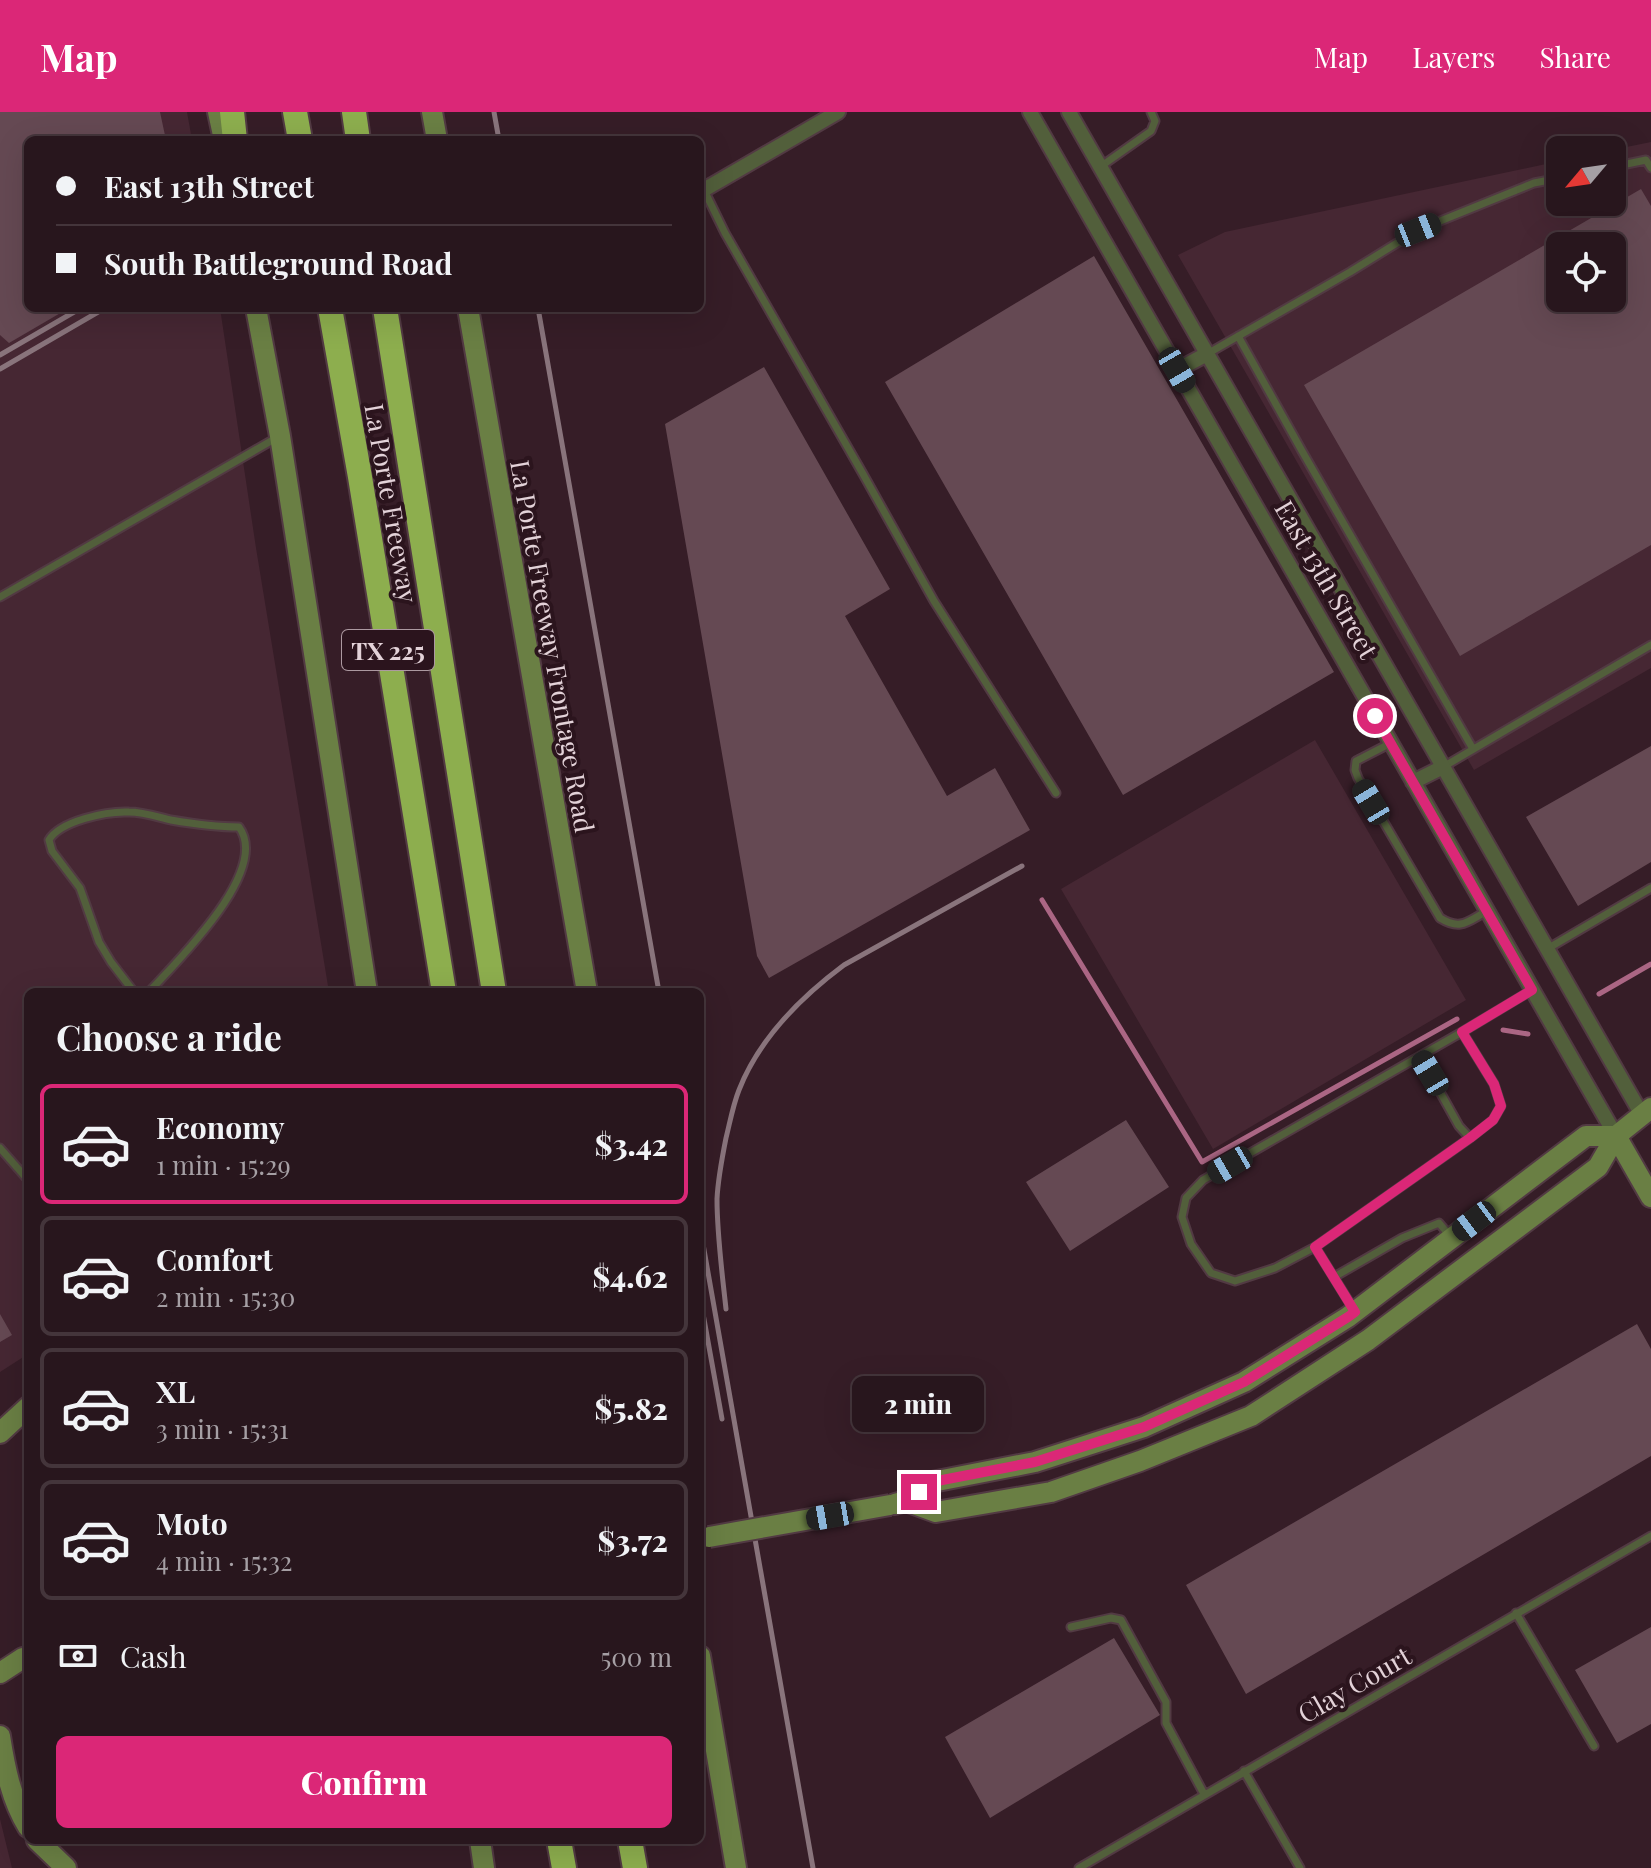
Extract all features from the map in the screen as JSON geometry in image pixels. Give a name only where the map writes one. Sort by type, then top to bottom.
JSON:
[{"type":"highway","points":[[232,112],[235,136]]},
{"type":"highway","points":[[295,112],[299,136]]},
{"type":"highway","points":[[354,112],[357,136]]},
{"type":"highway","name":"La Porte Freeway","points":[[331,312],[443,988]]},
{"type":"highway","name":"La Porte Freeway","points":[[386,312],[493,988]]},
{"type":"highway","points":[[560,1844],[564,1868]]},
{"type":"highway","points":[[631,1844],[635,1868]]},
{"type":"main road","points":[[218,112],[223,136]]},
{"type":"main road","points":[[432,112],[436,136]]},
{"type":"main road","points":[[257,312],[280,436],[359,935],[365,988]]},
{"type":"main road","name":"La Porte Freeway Frontage Road","points":[[469,312],[586,988]]},
{"type":"main road","points":[[704,1538],[898,1503],[932,1482],[1035,1462],[1144,1427],[1244,1382],[1355,1312],[1586,1136],[1616,1136],[1648,1118]]},
{"type":"main road","points":[[898,1503],[936,1512],[1051,1492],[1140,1461],[1251,1416],[1368,1340],[1598,1167],[1616,1136]]},
{"type":"main road","name":"East 13th Street","points":[[1616,1136],[1651,1197]]},
{"type":"main road","points":[[0,1433],[24,1411]]},
{"type":"main road","points":[[0,1652],[24,1658]]},
{"type":"main road","points":[[0,1673],[24,1659]]},
{"type":"main road","points":[[704,1680],[736,1868]]},
{"type":"main road","points":[[0,1736],[15,1802],[24,1819]]},
{"type":"main road","points":[[41,1844],[66,1868]]},
{"type":"main road","points":[[481,1844],[484,1868]]},
{"type":"street","points":[[704,190],[838,112]]},
{"type":"street","name":"East 13th Street","points":[[1030,112],[1616,1136]]},
{"type":"street","name":"East 13th Street","points":[[1069,112],[1547,949],[1648,1118]]},
{"type":"street","points":[[1177,370],[1207,354]]},
{"type":"street","points":[[1413,782],[1443,767]]},
{"type":"lane","points":[[1100,167],[1151,131],[1155,121],[1151,112]]},
{"type":"lane","points":[[1626,164],[1646,160],[1651,168]]},
{"type":"lane","points":[[1207,354],[1418,230],[1546,181]]},
{"type":"lane","points":[[704,195],[934,601],[1056,793]]},
{"type":"lane","points":[[1238,336],[1473,749]]},
{"type":"lane","points":[[0,597],[280,436]]},
{"type":"lane","points":[[1443,767],[1651,645]]},
{"type":"lane","points":[[1391,743],[1356,761],[1358,778],[1440,918],[1449,923],[1463,924],[1487,911]]},
{"type":"lane","points":[[131,988],[99,942],[80,888],[52,851],[49,840],[54,832],[69,823],[128,811],[197,824],[239,827],[245,835],[245,862],[237,883],[196,941],[153,988]]},
{"type":"lane","points":[[1547,949],[1651,888]]},
{"type":"lane","points":[[1462,1032],[1494,1084],[1501,1106],[1493,1120],[1315,1247],[1275,1268],[1235,1281],[1211,1273],[1191,1244],[1182,1217],[1186,1198],[1203,1180],[1532,990]]},
{"type":"lane","points":[[1420,1056],[1459,1126],[1470,1138]]},
{"type":"lane","points":[[0,1148],[24,1175]]},
{"type":"lane","points":[[1334,1277],[1402,1238],[1439,1223],[1452,1238]]},
{"type":"lane","points":[[1315,1247],[1355,1312]]},
{"type":"lane","name":"Clay Court","points":[[1079,1868],[1651,1536]]},
{"type":"lane","points":[[1516,1613],[1594,1746]]},
{"type":"lane","points":[[1071,1627],[1111,1618],[1121,1620],[1166,1702],[1166,1723],[1204,1794]]},
{"type":"lane","points":[[1244,1771],[1300,1868]]},
{"type":"shaded area","points":[[0,112],[187,112],[191,136],[24,136],[24,312],[221,312],[328,988],[24,988],[24,1357],[0,1372]]},
{"type":"shaded area","points":[[1651,142],[1651,668],[1474,770],[1178,255],[1225,232],[1546,164],[1546,216],[1626,216],[1626,147]]},
{"type":"shaded area","points":[[1315,740],[1466,1000],[1213,1149],[1061,889]]},
{"type":"shaded area","points":[[0,1819],[12,1868],[0,1868]]},
{"type":"building","points":[[0,112],[160,112],[165,136],[24,136],[24,312],[62,312],[9,343],[0,335]]},
{"type":"building","points":[[1641,189],[1651,206],[1651,545],[1460,656],[1304,385],[1546,244],[1546,312],[1626,312],[1626,232],[1567,232],[1595,216],[1626,216],[1626,198]]},
{"type":"building","points":[[1094,256],[1334,672],[1123,795],[885,382]]},
{"type":"building","points":[[764,367],[890,589],[845,616],[947,796],[995,768],[1030,830],[769,978],[757,956],[665,424]]},
{"type":"building","points":[[1651,746],[1651,862],[1578,906],[1526,817]]},
{"type":"building","points":[[1126,1120],[1169,1187],[1070,1251],[1026,1182]]},
{"type":"building","points":[[0,1314],[12,1335],[0,1342]]},
{"type":"building","points":[[1637,1324],[1651,1349],[1651,1456],[1246,1694],[1186,1585]]},
{"type":"building","points":[[1651,1627],[1651,1724],[1617,1743],[1575,1670]]},
{"type":"building","points":[[1114,1638],[1160,1715],[990,1818],[945,1737]]},
{"type":"waterway","points":[[1042,900],[1202,1162],[1457,1019]]},
{"type":"waterway","points":[[1599,994],[1651,964]]},
{"type":"waterway","points":[[1503,1030],[1528,1034]]},
{"type":"railway","points":[[494,112],[498,136]]},
{"type":"railway","points":[[0,355],[74,312]]},
{"type":"railway","points":[[0,369],[98,312]]},
{"type":"railway","points":[[539,312],[658,988]]},
{"type":"railway","points":[[726,1309],[718,1226],[718,1183],[735,1102],[758,1053],[797,1005],[844,965],[1022,866]]},
{"type":"railway","points":[[704,1250],[813,1868]]},
{"type":"railway","points":[[704,1319],[722,1419]]},
{"type":"route","points":[[919,1492],[932,1482],[1035,1462],[1144,1427],[1244,1382],[1348,1317],[1355,1312],[1315,1247],[1493,1120],[1501,1106],[1494,1084],[1462,1032],[1532,990],[1375,716]]}]
